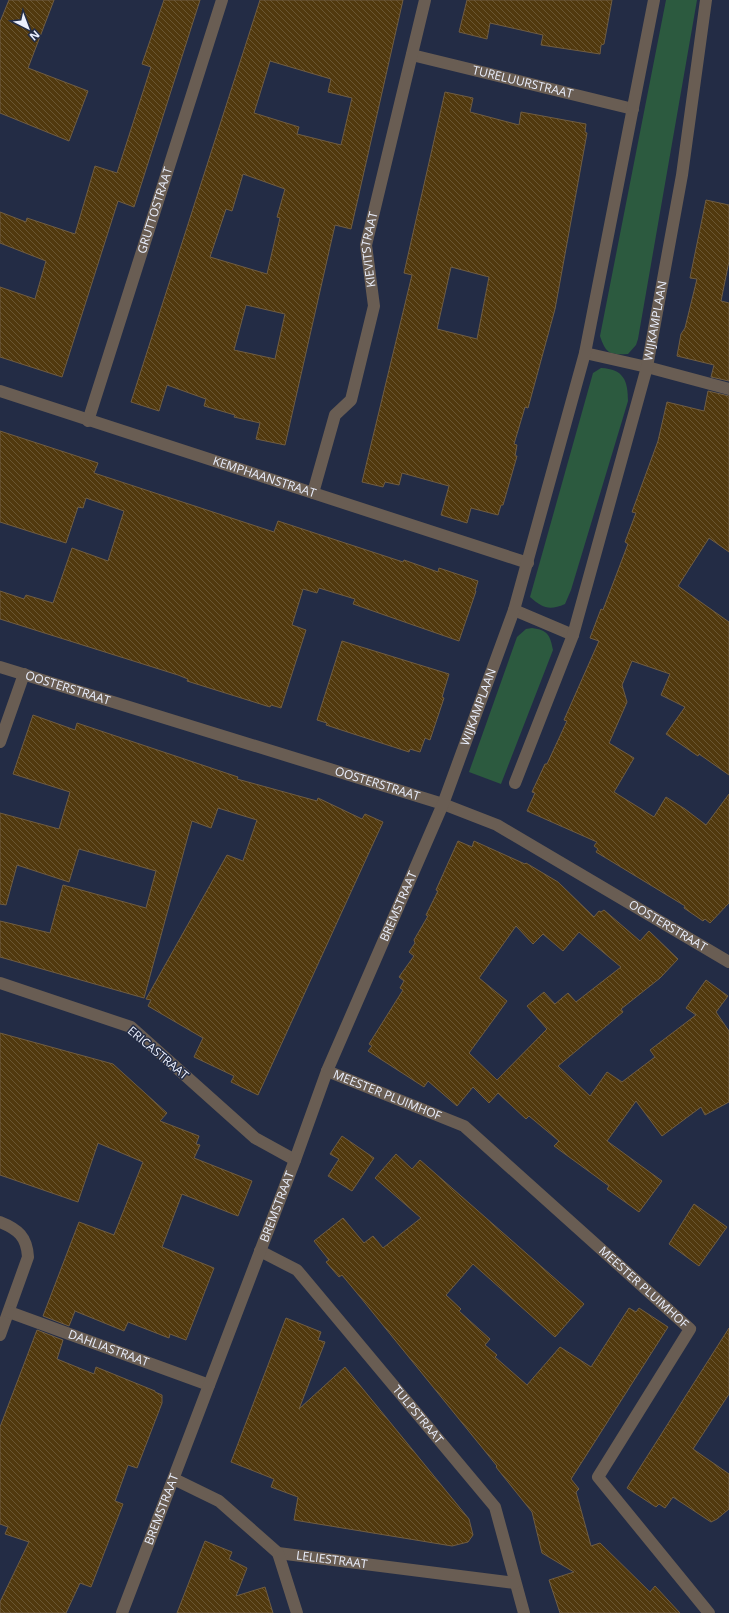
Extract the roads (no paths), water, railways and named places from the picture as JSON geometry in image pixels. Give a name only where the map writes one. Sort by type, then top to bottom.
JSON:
[{"type":"street","name":"GRUTTOSTRAAT","points":[[88,421],[222,0]]},
{"type":"street","name":"KIEVITSTRAAT","points":[[313,493],[335,415],[351,400],[374,306],[366,245],[425,0]]},
{"type":"street","name":"WIJKAMPLAAN","points":[[443,804],[514,610],[585,353],[634,109],[654,0]]},
{"type":"street","name":"WIJKAMPLAAN","points":[[515,783],[572,635],[647,367],[682,175],[706,0]]},
{"type":"street","name":"TURELUURSTRAAT","points":[[412,55],[634,109]]},
{"type":"street","points":[[585,353],[647,367],[729,389]]},
{"type":"street","name":"KEMPHAANSTRAAT","points":[[0,391],[88,421],[528,563]]},
{"type":"street","points":[[514,610],[572,635]]},
{"type":"street","name":"OOSTERSTRAAT","points":[[0,666],[443,804],[497,826],[729,962]]},
{"type":"street","points":[[0,742],[24,674]]},
{"type":"street","name":"BREMSTRAAT","points":[[122,1613],[295,1160],[327,1071],[443,804]]},
{"type":"street","name":"ERICASTRAAT","points":[[0,983],[131,1027],[255,1138],[295,1160]]},
{"type":"street","name":"MEESTER PLUIMHOF","points":[[327,1071],[464,1126],[690,1329],[598,1477],[709,1613]]},
{"type":"street","points":[[0,1222],[12,1226],[21,1235],[27,1247],[28,1257],[0,1335]]},
{"type":"street","name":"TULPSTRAAT","points":[[260,1251],[297,1270],[495,1507],[524,1613]]},
{"type":"street","name":"DAHLIASTRAAT","points":[[9,1312],[209,1385]]},
{"type":"street","points":[[174,1479],[219,1501],[278,1553],[297,1613]]},
{"type":"street","name":"LELIESTRAAT","points":[[278,1553],[515,1583]]}]
